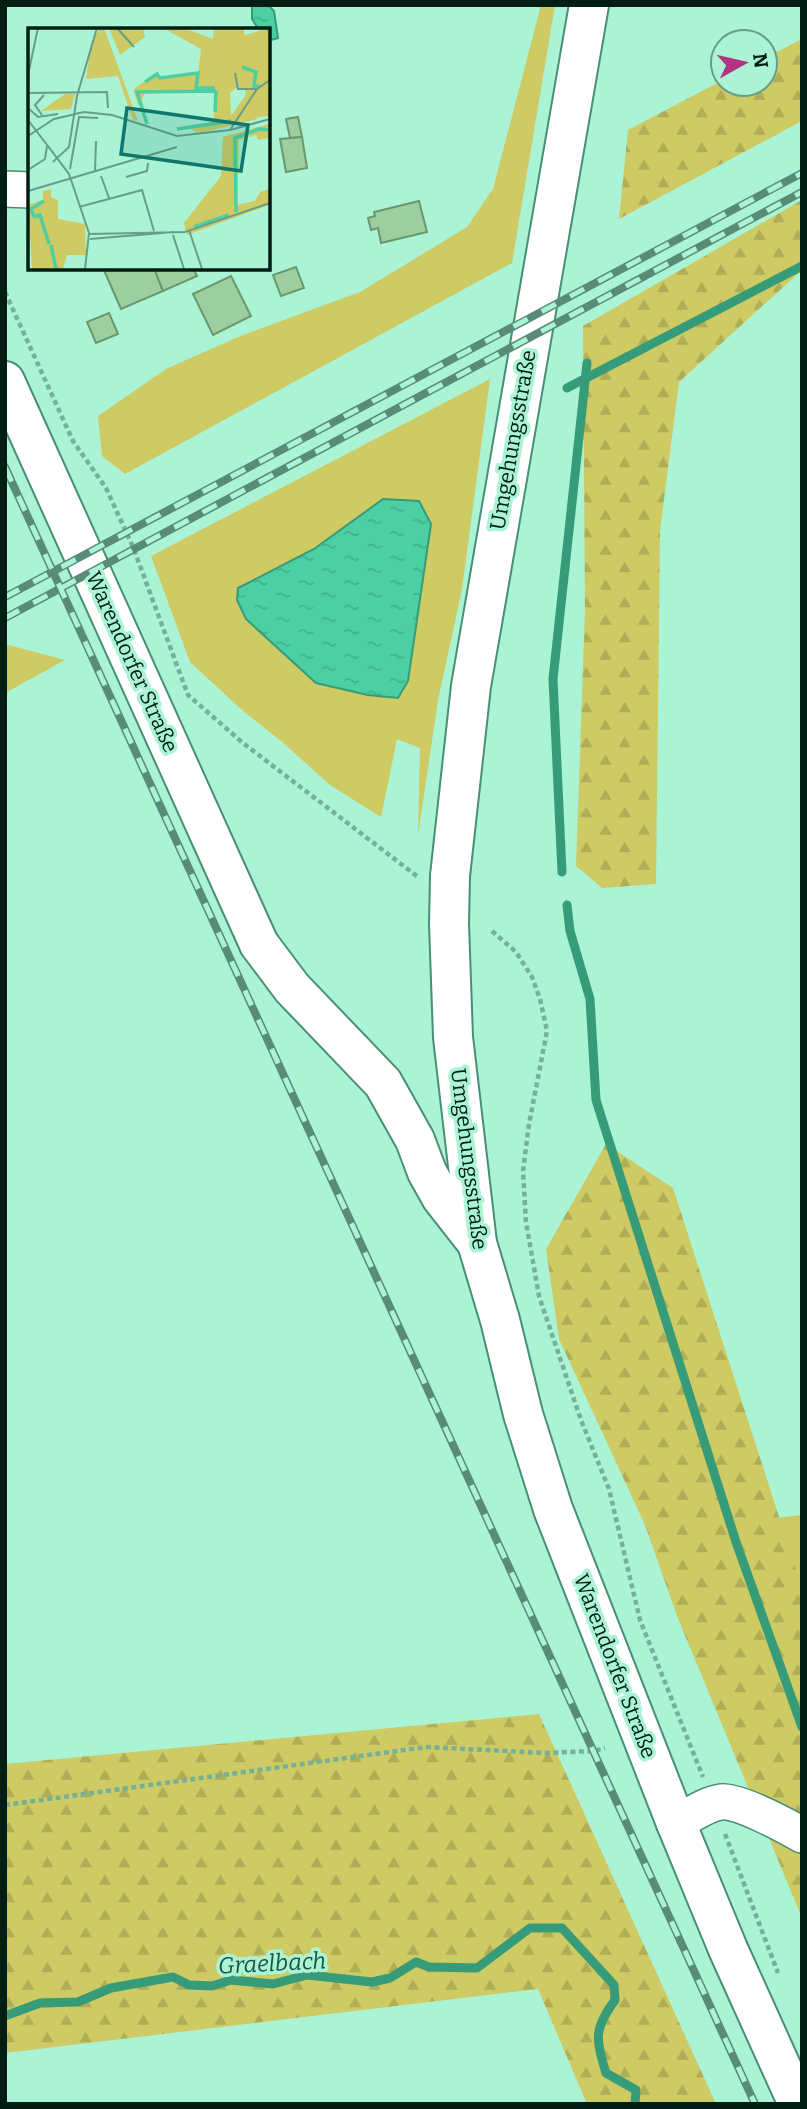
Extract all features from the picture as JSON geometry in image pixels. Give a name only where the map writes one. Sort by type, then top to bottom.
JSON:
[{"type":"main road","name":"Umgehungsstraße","points":[[553,1509],[523,1414],[477,1242],[453,1037],[449,924],[434,877],[473,673],[589,5]]},
{"type":"main road","name":"Warendorfer Straße","points":[[10,391],[259,944],[292,988],[383,1083],[415,1140],[440,1196],[477,1242]]},
{"type":"main road","name":"Warendorfer Straße","points":[[553,1509],[676,1823],[728,1949],[798,2104]]},
{"type":"lane","points":[[5,188],[28,190]]},
{"type":"lane","points":[[676,1823],[726,1801],[796,1831]]},
{"type":"path","points":[[5,292],[73,441],[106,488],[133,547],[188,695],[243,743],[434,877]]},
{"type":"path","points":[[492,931],[516,952],[532,977],[547,1031],[523,1171],[526,1222],[539,1296],[581,1420],[609,1489],[640,1620],[782,1984]]},
{"type":"path","points":[[5,1805],[426,1748],[545,1753],[605,1748]]},
{"type":"green space","points":[[541,5],[555,5],[512,263],[125,474],[102,456],[98,416],[166,369],[238,337],[360,292],[467,227],[493,189]]},
{"type":"green space","points":[[802,39],[802,121],[619,219],[628,130],[709,87],[709,98],[779,98],[779,51]]},
{"type":"green space","points":[[802,200],[802,270],[679,382],[660,531],[656,884],[602,888],[576,866],[585,611],[583,326]]},
{"type":"green space","points":[[490,379],[462,589],[438,700],[418,835],[420,748],[397,739],[381,817],[330,785],[190,662],[151,556]]},
{"type":"green space","points":[[9,645],[65,660],[5,693],[5,647]]},
{"type":"green space","points":[[606,1144],[673,1188],[802,1588],[802,1918],[677,1616],[645,1525],[559,1339],[546,1249]]},
{"type":"green space","points":[[802,1515],[802,1588],[776,1518]]},
{"type":"green space","points":[[539,1714],[716,2104],[587,2104],[538,1989],[5,2053],[5,1764]]},
{"type":"water","points":[[252,5],[268,5],[274,11],[278,38],[270,40],[270,28],[258,28],[252,19]]},
{"type":"water","points":[[383,499],[419,501],[431,524],[408,681],[398,698],[368,695],[316,683],[246,619],[237,600],[238,588],[314,549]]},
{"type":"building","points":[[298,117],[302,137],[290,138],[286,119]]},
{"type":"building","points":[[302,137],[307,168],[286,172],[280,139]]},
{"type":"building","points":[[419,201],[427,232],[381,243],[378,228],[371,230],[368,218],[375,216],[374,212]]},
{"type":"building","points":[[296,267],[304,288],[281,296],[273,275]]},
{"type":"building","points":[[104,270],[155,270],[163,291],[121,309]]},
{"type":"building","points":[[155,270],[194,270],[197,276],[163,291]]},
{"type":"building","points":[[231,276],[251,316],[213,335],[193,294]]},
{"type":"building","points":[[109,313],[118,334],[96,343],[87,322]]},
{"type":"waterway","points":[[567,388],[802,266]]},
{"type":"waterway","points":[[562,872],[553,679],[587,363]]},
{"type":"waterway","points":[[567,905],[570,931],[590,999],[596,1100],[736,1542],[802,1727]]},
{"type":"waterway","name":"Graelbach","points":[[5,2016],[40,2003],[78,2002],[111,1988],[173,1977],[189,1985],[212,1986],[231,1980],[273,1984],[307,1975],[372,1982],[390,1978],[416,1962],[429,1967],[477,1968],[530,1928],[562,1928],[614,1985],[615,2000],[603,2019],[598,2035],[600,2051],[606,2073],[636,2090],[635,2104]]},
{"type":"railway","points":[[5,597],[802,173]]},
{"type":"railway","points":[[5,618],[802,192]]},
{"type":"railway","points":[[5,467],[755,2104]]}]
